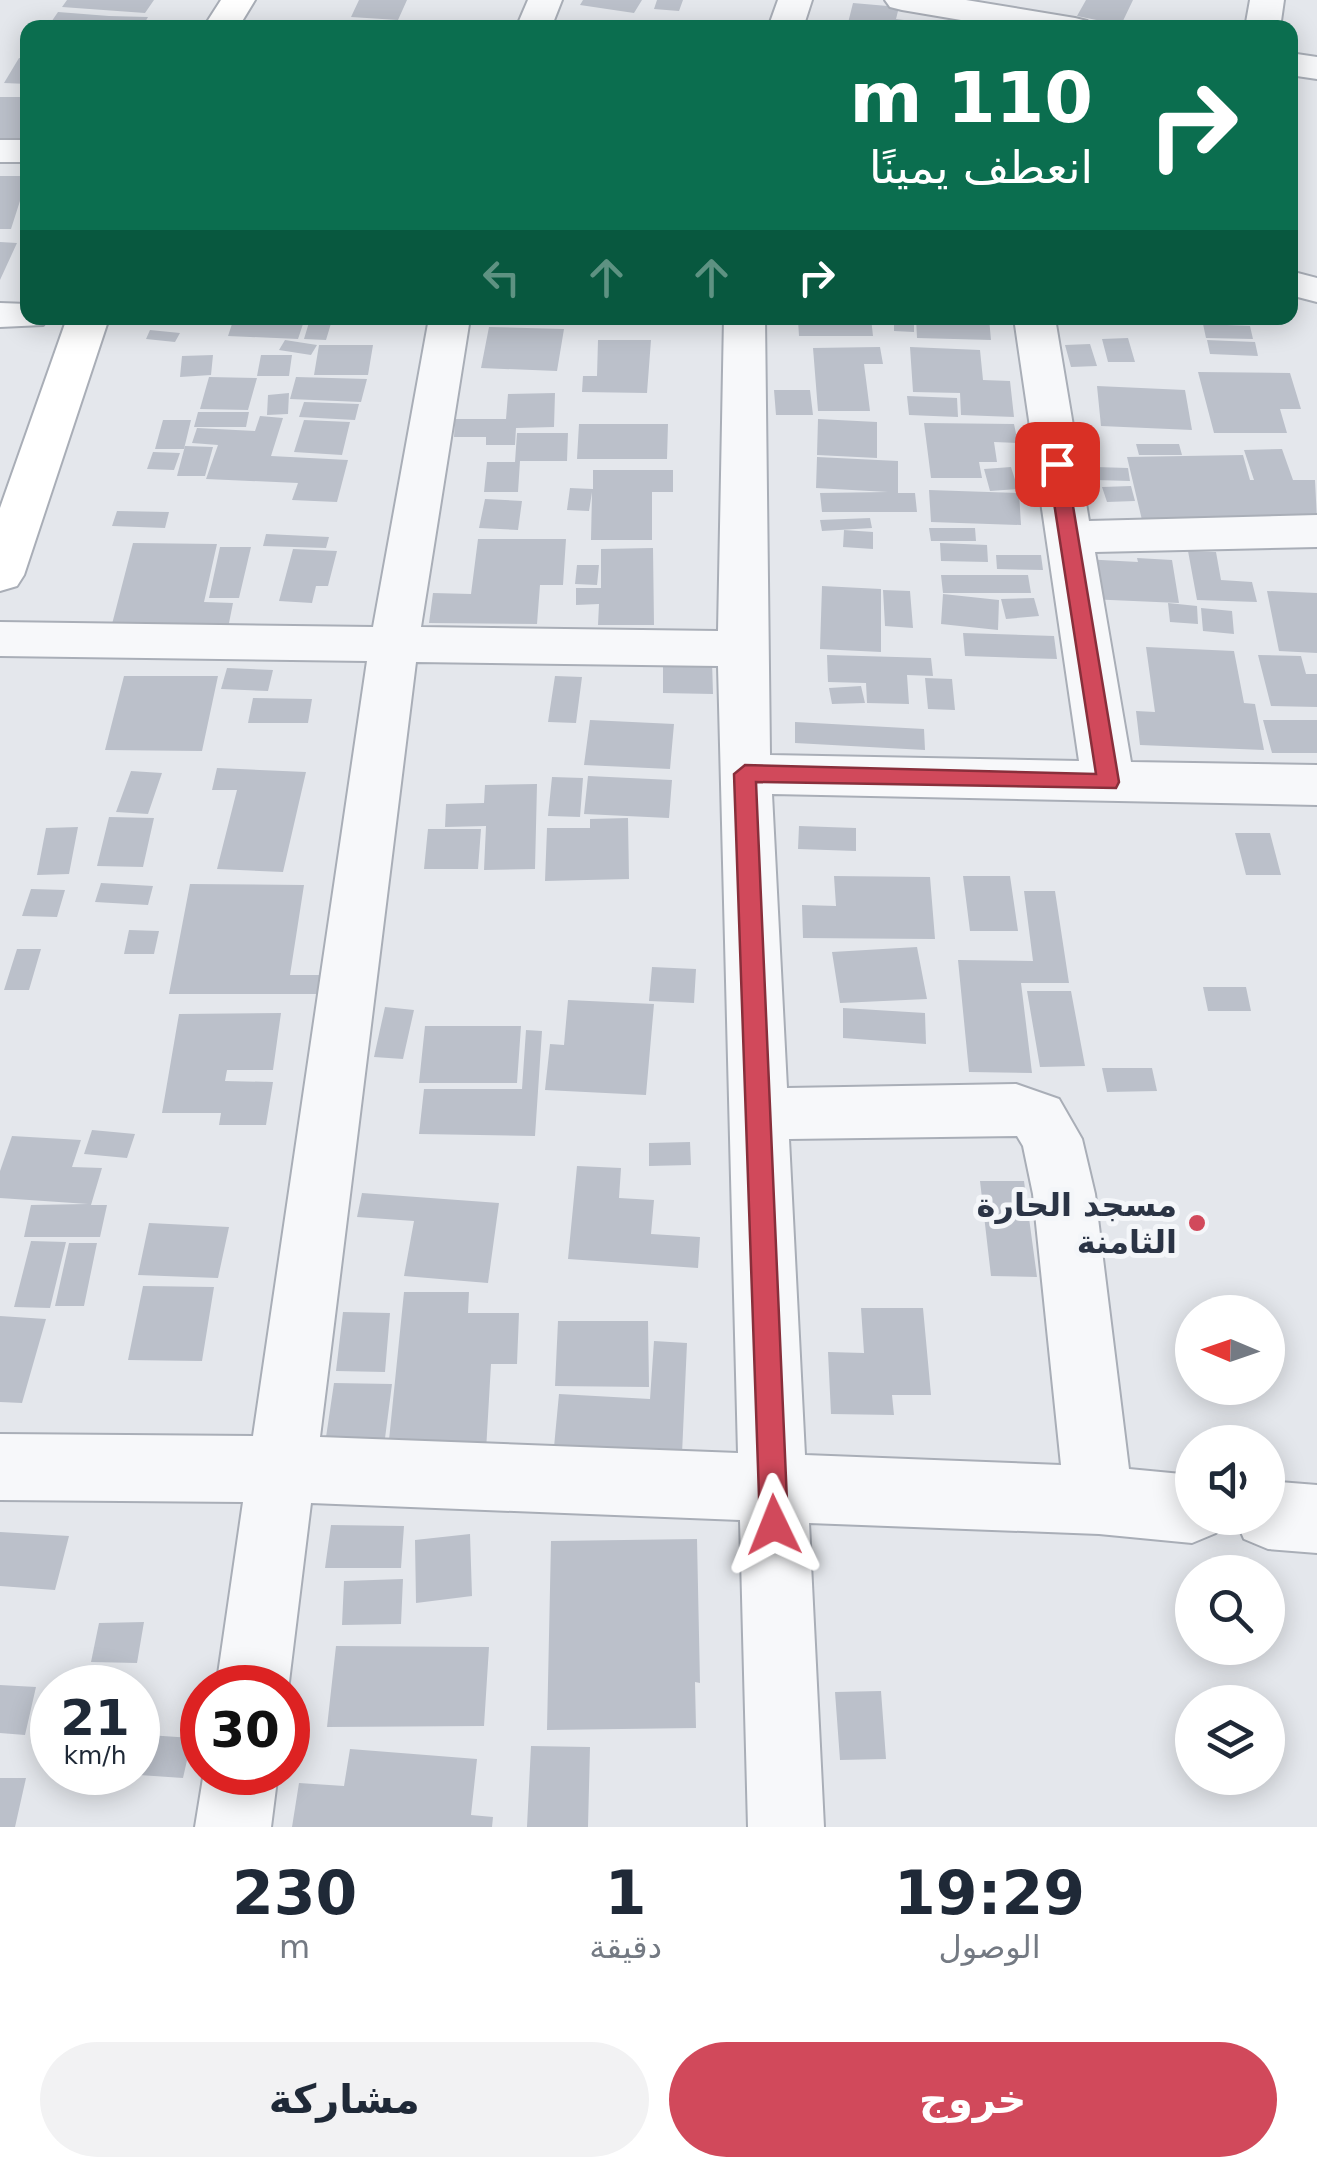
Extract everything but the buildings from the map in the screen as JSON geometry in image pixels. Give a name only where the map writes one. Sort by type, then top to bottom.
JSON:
[{"type":"street","points":[[902,0],[1011,20]]},
{"type":"street","points":[[0,574],[86,325]]},
{"type":"street","points":[[255,1665],[394,644],[448,325]]},
{"type":"street","points":[[745,325],[745,774],[786,1827]]},
{"type":"street","points":[[1035,325],[1108,782]]},
{"type":"street","points":[[1068,537],[1317,531]]},
{"type":"street","points":[[0,639],[742,649]]},
{"type":"street","points":[[745,774],[1317,785]]},
{"type":"street","points":[[758,1114],[1016,1110],[1038,1117],[1052,1140],[1064,1194],[1099,1500]]},
{"type":"street","points":[[0,1466],[282,1470],[1099,1500],[1175,1507]]},
{"type":"street","points":[[1285,1517],[1317,1520]]},
{"type":"street","points":[[233,1827],[237,1795]]},
{"type":"place","name":"مسجد الحارة الثامنة","points":[[1197,1223]]},
{"type":"route","points":[[774,1525],[745,774],[1108,782],[1057,464]]}]
